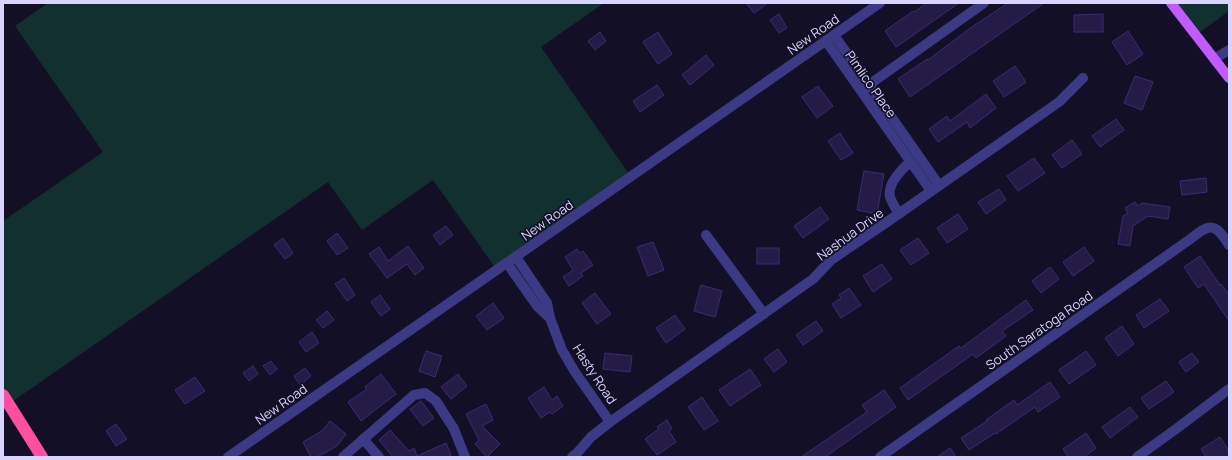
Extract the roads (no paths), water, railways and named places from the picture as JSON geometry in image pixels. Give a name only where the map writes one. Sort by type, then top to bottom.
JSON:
[{"type":"highway","points":[[3,396],[42,457]]},
{"type":"main road","points":[[1172,3],[1229,78]]},
{"type":"street","name":"New Road","points":[[228,457],[880,3]]},
{"type":"street","points":[[864,88],[984,3]]},
{"type":"street","name":"Pimlico Place","points":[[830,38],[899,139],[935,188]]},
{"type":"street","points":[[1214,59],[1229,50]]},
{"type":"street","name":"Nashua Drive","points":[[572,457],[591,436],[813,279],[831,260],[1059,102],[1083,78]]},
{"type":"street","name":"Pimlico Place","points":[[899,139],[910,162],[935,188]]},
{"type":"street","points":[[899,214],[890,197],[892,187],[898,174],[910,162]]},
{"type":"street","name":"South Saratoga Road","points":[[880,457],[1203,229],[1213,228],[1222,233],[1229,245]]},
{"type":"street","points":[[706,235],[764,314]]},
{"type":"street","name":"Hasty Road","points":[[516,257],[546,303],[562,350],[575,372],[610,422]]},
{"type":"street","name":"Hasty Road","points":[[507,263],[537,306],[550,318]]},
{"type":"street","points":[[1137,457],[1176,430],[1229,389]]},
{"type":"street","points":[[343,457],[414,395],[425,393],[436,401],[454,429],[465,457]]},
{"type":"street","points":[[363,439],[379,457]]}]
